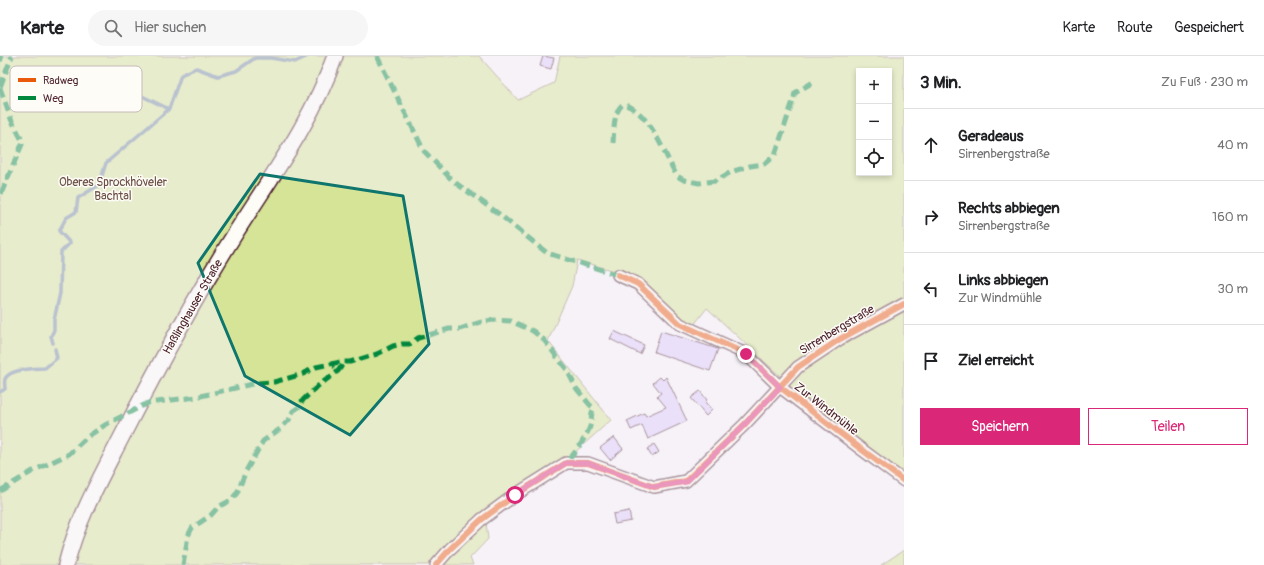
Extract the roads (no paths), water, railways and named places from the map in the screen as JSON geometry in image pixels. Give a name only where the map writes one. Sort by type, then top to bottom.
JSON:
[{"type":"main road","name":"Haßlinghauser Straße","points":[[66,565],[70,546],[81,519],[136,409],[202,288],[305,124],[326,80],[335,56]]},
{"type":"street","name":"Zur Windmühle","points":[[618,275],[638,284],[680,324],[746,354],[780,387],[904,481]]},
{"type":"street","name":"Sirrenbergstraße","points":[[436,565],[450,548],[481,520],[515,495],[566,463],[588,463],[654,487],[686,482],[744,425],[798,367],[840,339],[904,304]]},
{"type":"waterway","points":[[53,343],[51,336],[54,330],[54,320],[60,293],[61,252],[70,243],[59,231],[66,218],[76,212],[78,198],[99,185],[106,163],[169,109],[181,75],[196,68],[218,76],[236,71],[255,58],[271,58],[295,62],[308,56]]},
{"type":"waterway","points":[[142,96],[169,109]]},
{"type":"waterway","points":[[0,392],[5,389],[5,379],[12,373],[36,368],[45,368],[57,358],[55,349]]},
{"type":"park label","name":"Oberes Sprockhöveler Bachtal","points":[[113,189]]}]
